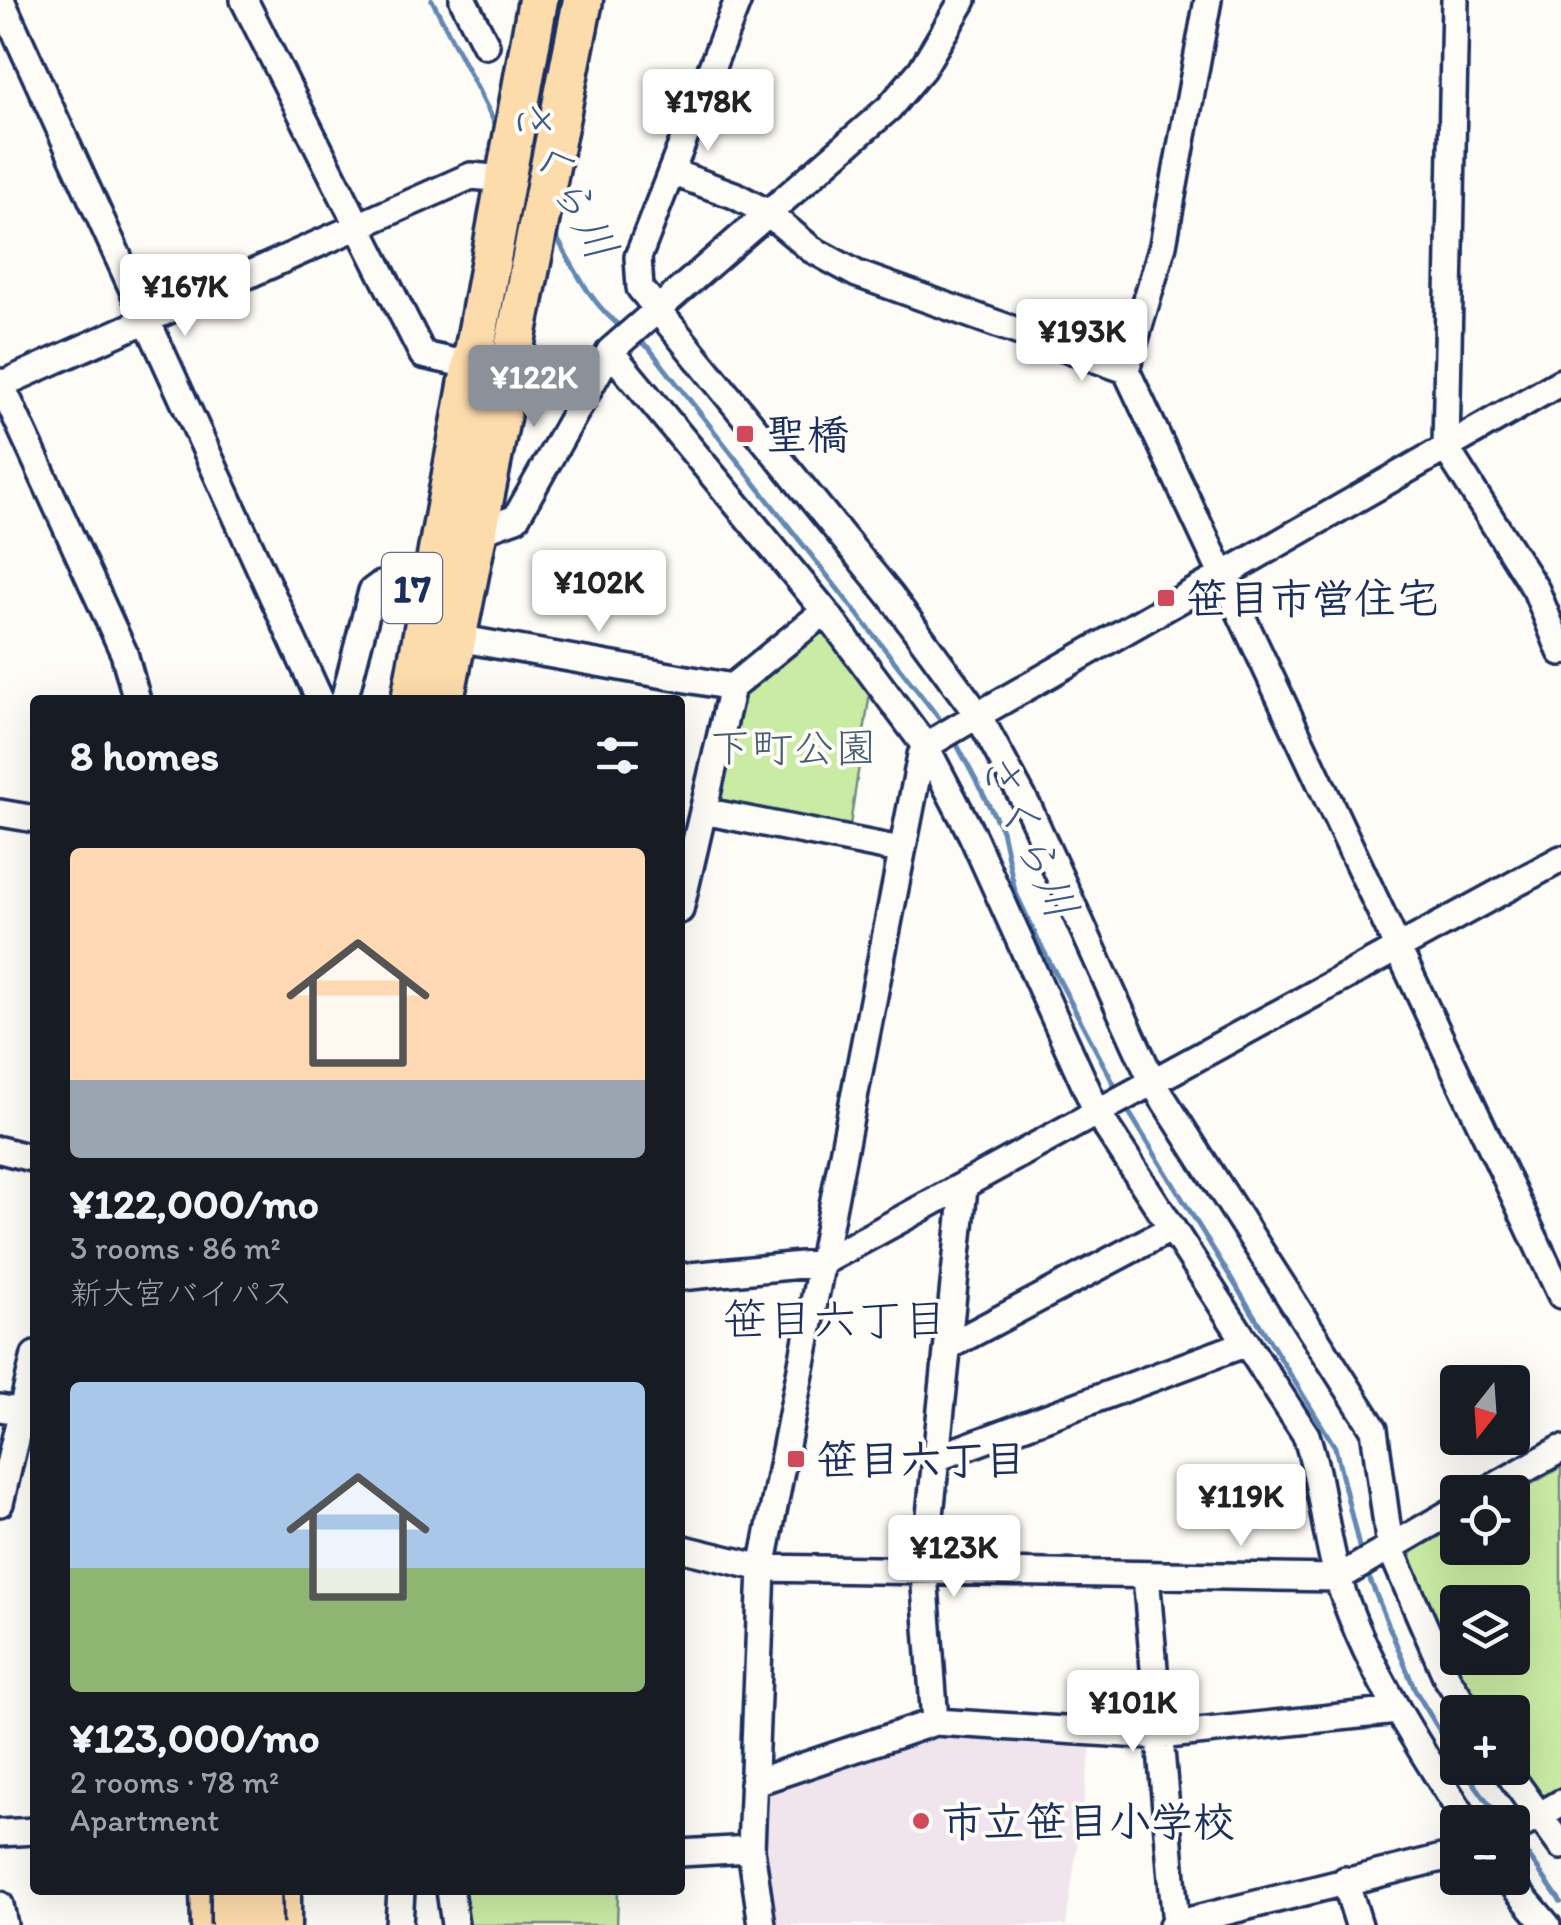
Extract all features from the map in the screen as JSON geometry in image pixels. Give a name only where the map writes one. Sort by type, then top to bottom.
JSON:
[{"type":"highway","name":"17","points":[[409,695],[521,0]]},
{"type":"highway","points":[[409,695],[538,0]]},
{"type":"highway","points":[[436,695],[564,0]]},
{"type":"highway","name":"17","points":[[445,695],[583,0]]},
{"type":"highway","name":"17","points":[[391,695],[411,592],[441,477]]},
{"type":"highway","points":[[218,1895],[246,1914],[274,1895]]},
{"type":"street","points":[[1,0],[318,695]]},
{"type":"street","points":[[244,0],[423,355],[460,363]]},
{"type":"street","points":[[463,0],[486,45]]},
{"type":"street","points":[[738,0],[635,266],[640,288],[630,332],[825,611],[928,745],[972,835],[1124,1099],[1374,1430],[1386,1549],[1458,1695]]},
{"type":"street","points":[[477,532],[516,518],[630,332],[897,99],[937,47],[963,0]]},
{"type":"street","points":[[1208,0],[1163,245],[1126,370],[1561,1295]]},
{"type":"street","points":[[1455,0],[1446,448],[1536,590],[1561,652]]},
{"type":"street","points":[[136,695],[124,654],[0,384],[472,176],[498,149]]},
{"type":"street","points":[[671,172],[734,195],[768,213],[810,250],[857,274],[1126,370]]},
{"type":"street","points":[[630,332],[890,595],[1028,809],[1124,1099],[1172,1228],[1306,1436],[1321,1480],[1343,1574],[1397,1712],[1456,1805]]},
{"type":"street","points":[[762,1925],[750,1848],[762,1568],[917,764],[928,745],[972,718],[1561,382]]},
{"type":"street","points":[[345,695],[372,591],[380,584],[411,592]]},
{"type":"street","points":[[685,878],[694,821],[732,687],[825,611]]},
{"type":"street","points":[[456,638],[732,687]]},
{"type":"street","points":[[0,813],[30,818]]},
{"type":"street","points":[[694,821],[900,850]]},
{"type":"street","points":[[685,1277],[821,1263],[1561,859]]},
{"type":"street","points":[[0,1150],[30,1159]]},
{"type":"street","points":[[934,1722],[924,1573],[964,1188]]},
{"type":"street","points":[[949,1346],[1172,1228]]},
{"type":"street","points":[[938,1457],[1247,1343]]},
{"type":"street","points":[[0,1503],[30,1374]]},
{"type":"street","points":[[1516,1475],[1561,1450]]},
{"type":"street","points":[[685,1549],[762,1568],[924,1573],[1343,1574],[1440,1518]]},
{"type":"street","points":[[1146,1575],[1174,1925],[1440,1858]]},
{"type":"street","points":[[753,1784],[934,1722],[1159,1736],[1397,1712]]},
{"type":"street","points":[[1530,1821],[1561,1803]]},
{"type":"street","points":[[1530,1828],[1561,1846]]},
{"type":"street","points":[[0,1833],[30,1831]]},
{"type":"street","points":[[685,1853],[750,1848]]},
{"type":"street","points":[[1345,1880],[1359,1925]]},
{"type":"street","points":[[399,1925],[400,1895]]},
{"type":"street","points":[[451,1895],[454,1925]]},
{"type":"street","points":[[1522,1895],[1546,1925]]},
{"type":"street","points":[[0,1905],[4,1925]]},
{"type":"shaded area","name":"市立笹目小学校","points":[[935,1729],[1092,1740],[1066,1925],[773,1925],[761,1850],[762,1792]]},
{"type":"green space","name":"下町公園","points":[[827,619],[872,679],[849,832],[710,804],[736,690]]},
{"type":"green space","points":[[1561,1467],[1561,1788],[1545,1797],[1535,1796],[1528,1785],[1530,1695],[1467,1695],[1455,1675],[1530,1675],[1530,1585],[1440,1585],[1440,1642],[1407,1569],[1411,1553],[1440,1536],[1440,1565],[1530,1565],[1530,1485]]},
{"type":"green space","points":[[462,1895],[618,1895],[617,1925],[465,1925]]},
{"type":"waterway","name":"さくら川","points":[[432,0],[498,129]]},
{"type":"waterway","name":"さくら川","points":[[553,231],[593,297],[625,330]]},
{"type":"waterway","name":"さくら川","points":[[638,340],[649,348],[945,726]]},
{"type":"waterway","name":"さくら川","points":[[954,739],[1002,830],[1015,891],[1117,1090]]},
{"type":"waterway","name":"さくら川","points":[[1124,1104],[1335,1447],[1361,1555]]},
{"type":"waterway","name":"さくら川","points":[[1366,1570],[1415,1690],[1440,1731]]},
{"type":"waterway","name":"さくら川","points":[[1475,1785],[1490,1805]]},
{"type":"waterway","name":"さくら川","points":[[1530,1858],[1561,1902]]},
{"type":"place","name":"聖橋","points":[[745,434]]},
{"type":"place","name":"笹目市営住宅","points":[[1166,598]]},
{"type":"place","name":"笹目六丁目","points":[[796,1459]]},
{"type":"place","name":"市立笹目小学校","points":[[921,1821]]},
{"type":"district","name":"笹目六丁目","points":[[835,1319]]}]
